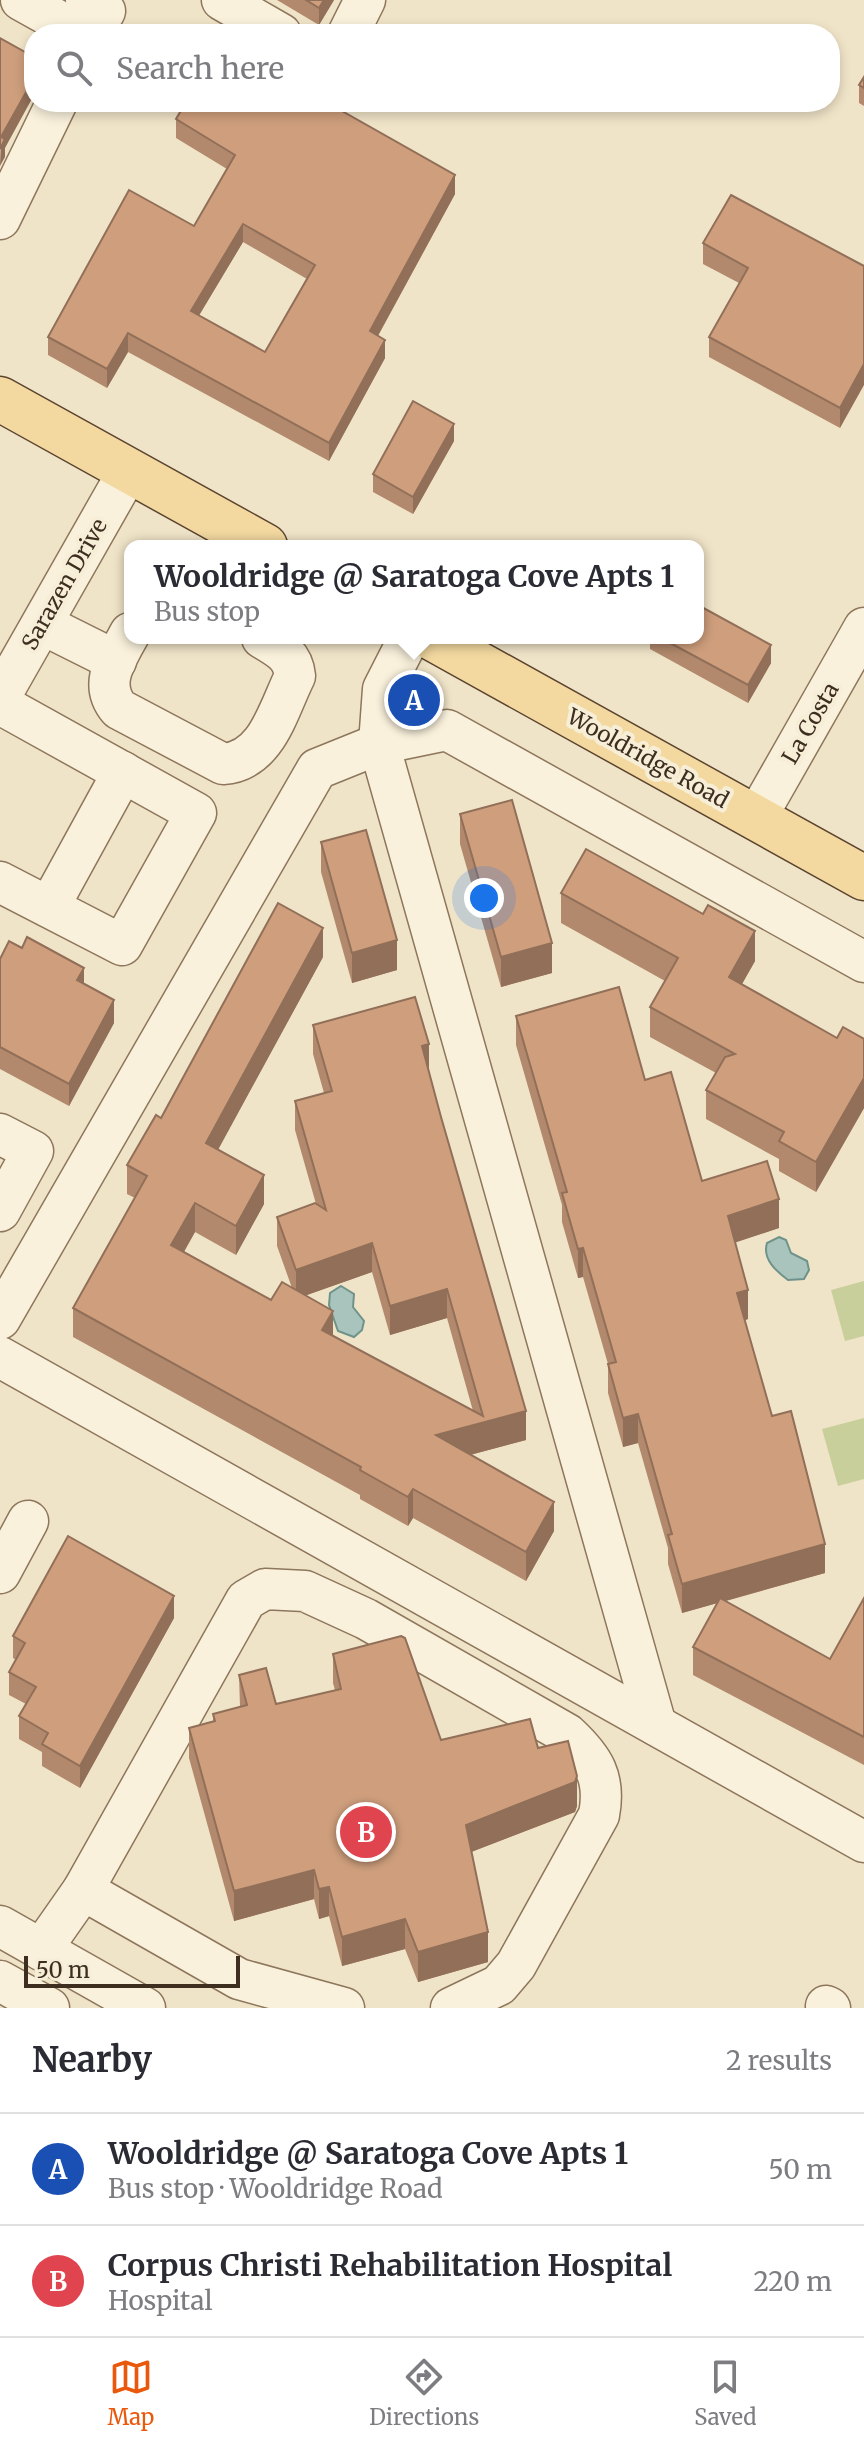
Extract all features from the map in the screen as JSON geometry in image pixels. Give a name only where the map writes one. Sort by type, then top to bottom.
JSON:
[{"type":"main road","points":[[0,399],[254,540]]},
{"type":"main road","name":"Wooldridge Road","points":[[443,644],[864,878]]},
{"type":"street","points":[[21,0],[64,24]]},
{"type":"street","points":[[86,0],[105,11],[97,24]]},
{"type":"street","points":[[222,0],[264,24]]},
{"type":"street","points":[[353,24],[365,0]]},
{"type":"street","points":[[0,219],[52,112]]},
{"type":"street","name":"Sarazen Drive","points":[[0,697],[129,470]]},
{"type":"street","points":[[42,624],[123,647],[107,685],[109,697],[119,709],[223,764],[239,763],[255,753],[295,676],[294,664],[284,651],[272,644]]},
{"type":"street","name":"La Costa","points":[[756,818],[864,628]]},
{"type":"street","points":[[406,644],[383,689],[379,744],[656,1725]]},
{"type":"street","points":[[0,704],[196,813],[122,945],[0,882]]},
{"type":"street","points":[[0,1319],[317,769],[379,744],[447,730],[864,962]]},
{"type":"street","points":[[49,907],[123,772]]},
{"type":"street","points":[[0,1134],[33,1151],[0,1211]]},
{"type":"street","points":[[0,1357],[864,1842]]},
{"type":"street","points":[[0,1573],[28,1521]]},
{"type":"street","points":[[49,2008],[0,1981],[21,1939],[83,1890],[246,1600],[265,1589],[305,1591],[366,1619],[567,1734],[589,1754],[599,1771],[603,1795],[599,1815],[516,1965],[499,1985],[451,2008]]},
{"type":"street","points":[[83,1890],[127,1919],[239,1979],[344,2008]]},
{"type":"street","points":[[21,1939],[145,2008]]},
{"type":"green space","points":[[864,1281],[864,1336],[845,1341],[831,1290]]},
{"type":"green space","points":[[864,1418],[864,1479],[838,1486],[822,1429]]},
{"type":"water","points":[[779,1237],[786,1240],[791,1253],[807,1261],[809,1270],[804,1279],[788,1280],[768,1259],[767,1243]]},
{"type":"water","points":[[341,1286],[354,1294],[353,1307],[364,1321],[362,1330],[354,1337],[338,1331],[329,1305],[330,1293]]},
{"type":"building","points":[[306,0],[324,0],[319,8]]},
{"type":"building","points":[[0,38],[24,51],[24,96],[1,137],[5,139],[0,149]]},
{"type":"building","points":[[180,112],[344,112],[455,175],[370,331],[385,340],[329,443],[128,333],[107,369],[48,337],[129,190],[194,226],[235,155],[176,119]],"holes":[[[243,224],[315,265],[265,352],[191,311]]]},
{"type":"building","points":[[731,195],[864,266],[864,364],[840,408],[709,337],[748,268],[703,243]]},
{"type":"building","points":[[413,401],[454,424],[413,497],[373,474]]},
{"type":"building","points":[[704,608],[771,645],[748,685],[672,644],[704,644]]},
{"type":"building","points":[[512,800],[552,943],[501,957],[460,814]]},
{"type":"building","points":[[366,830],[397,940],[352,953],[321,842]]},
{"type":"building","points":[[586,849],[703,914],[708,905],[755,931],[729,977],[837,1038],[843,1027],[864,1039],[864,1078],[816,1162],[779,1141],[784,1132],[706,1090],[725,1057],[735,1054],[650,1007],[678,958],[561,893]]},
{"type":"building","points":[[278,903],[323,928],[206,1143],[264,1175],[236,1226],[195,1203],[171,1245],[271,1300],[282,1282],[333,1311],[322,1330],[483,1416],[447,1289],[390,1306],[372,1243],[296,1270],[277,1217],[315,1203],[326,1210],[295,1101],[332,1091],[313,1025],[415,997],[429,1044],[422,1046],[441,1117],[526,1411],[436,1435],[554,1502],[526,1552],[413,1489],[408,1497],[360,1470],[361,1467],[73,1308],[147,1176],[127,1165],[156,1115],[161,1118]]},
{"type":"building","points":[[27,937],[84,968],[77,980],[114,1000],[69,1084],[0,1047],[0,959],[9,941],[22,948]]},
{"type":"building","points":[[619,987],[645,1080],[671,1072],[702,1181],[767,1161],[779,1199],[728,1216],[748,1290],[737,1293],[772,1416],[791,1411],[825,1544],[682,1584],[668,1535],[672,1534],[638,1414],[623,1418],[608,1364],[616,1362],[583,1248],[578,1249],[562,1193],[567,1192],[516,1016]]},
{"type":"building","points":[[68,1536],[174,1596],[80,1766],[42,1744],[48,1733],[19,1716],[36,1687],[9,1672],[25,1643],[13,1636]]},
{"type":"building","points":[[720,1598],[830,1659],[864,1598],[864,1737],[693,1647]]},
{"type":"building","points":[[401,1636],[405,1638],[441,1740],[530,1719],[538,1748],[568,1741],[577,1776],[575,1782],[466,1825],[488,1932],[418,1952],[405,1919],[342,1937],[329,1887],[319,1889],[314,1870],[234,1891],[189,1728],[215,1721],[213,1714],[247,1705],[239,1675],[266,1668],[276,1704],[341,1689],[333,1654]]},
{"type":"place","name":"Wooldridge @ Saratoga Cove Apts 1","points":[[414,700]]},
{"type":"place","name":"Corpus Christi Rehabilitation Hospital","points":[[366,1832]]}]
